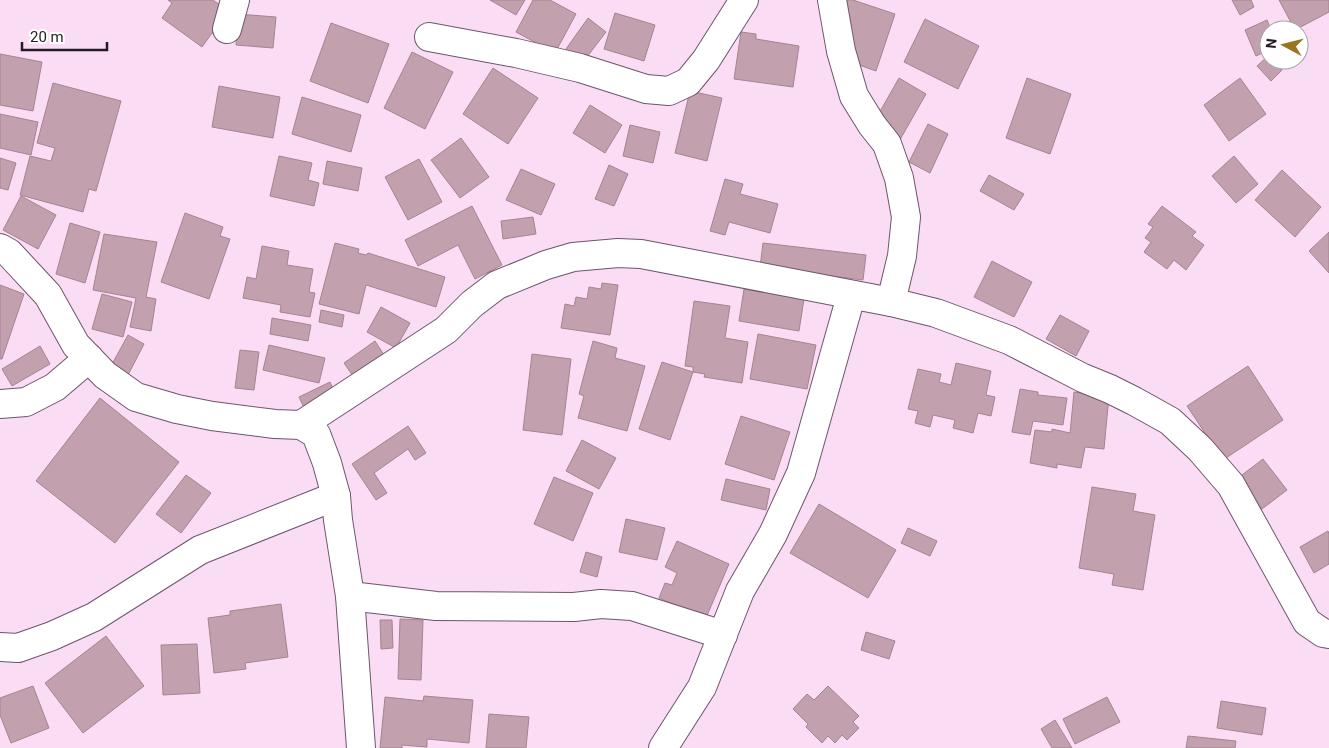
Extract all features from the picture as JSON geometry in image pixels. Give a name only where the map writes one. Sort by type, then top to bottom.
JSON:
[{"type":"street","points":[[227,29],[235,0]]},
{"type":"street","points":[[429,37],[516,53],[580,68],[646,89],[669,91],[688,82],[706,60],[744,0]]},
{"type":"street","points":[[832,0],[841,51],[854,96],[872,125],[887,144],[899,178],[906,217],[902,256],[891,302]]},
{"type":"street","points":[[0,248],[10,253],[48,295],[76,345],[105,375],[136,397],[176,409],[212,416],[275,424],[301,425],[316,434],[327,463],[336,496],[350,596],[361,748]]},
{"type":"street","points":[[301,425],[446,330],[472,304],[497,285],[546,265],[573,257],[618,253],[642,254],[851,296],[891,302],[936,313],[1009,340],[1083,378],[1110,389],[1170,421],[1200,448],[1231,485],[1308,622],[1323,633],[1329,634]]},
{"type":"street","points":[[663,748],[702,687],[740,591],[773,534],[801,473],[851,296]]},
{"type":"street","points":[[0,404],[26,402],[55,387],[89,358]]},
{"type":"street","points":[[0,647],[18,648],[94,617],[200,550],[336,496]]},
{"type":"street","points":[[350,596],[436,606],[574,607],[601,604],[632,606],[723,635]]},
{"type":"building","points":[[168,0],[213,0],[228,11],[202,47],[162,18],[172,3]]},
{"type":"building","points":[[490,0],[525,0],[516,15]]},
{"type":"building","points":[[533,0],[550,0],[576,14],[555,53],[516,32]]},
{"type":"building","points":[[845,0],[853,0],[895,14],[876,71],[839,58],[850,22],[839,18]]},
{"type":"building","points":[[1232,0],[1251,0],[1254,7],[1240,15]]},
{"type":"building","points":[[1279,0],[1329,0],[1329,12],[1309,23],[1309,20],[1290,20]]},
{"type":"building","points":[[615,13],[655,25],[644,61],[604,49]]},
{"type":"building","points":[[238,14],[276,17],[273,48],[236,45]]},
{"type":"building","points":[[588,18],[606,32],[583,62],[566,49]]},
{"type":"building","points":[[925,19],[979,46],[958,89],[904,62]]},
{"type":"building","points":[[331,23],[389,44],[368,103],[310,81]]},
{"type":"building","points":[[1259,24],[1259,55],[1256,56],[1245,30]]},
{"type":"building","points":[[741,32],[756,34],[756,39],[799,46],[793,87],[734,79]]},
{"type":"building","points":[[412,52],[453,72],[425,129],[384,108]]},
{"type":"building","points":[[0,54],[42,62],[33,111],[0,105]]},
{"type":"building","points":[[493,68],[538,98],[508,144],[463,114]]},
{"type":"building","points":[[1261,70],[1282,70],[1271,81]]},
{"type":"building","points":[[899,78],[926,94],[897,145],[870,129]]},
{"type":"building","points":[[1027,78],[1071,94],[1050,154],[1006,138]]},
{"type":"building","points":[[1240,78],[1266,114],[1229,141],[1204,105]]},
{"type":"building","points":[[53,83],[121,101],[96,191],[89,189],[83,212],[20,195],[30,156],[51,161],[55,148],[37,143]]},
{"type":"building","points":[[219,86],[280,97],[273,138],[212,127]]},
{"type":"building","points":[[690,91],[722,98],[707,161],[675,153]]},
{"type":"building","points":[[302,97],[361,115],[351,152],[292,134]]},
{"type":"building","points":[[590,105],[622,125],[605,153],[573,133]]},
{"type":"building","points":[[0,114],[38,122],[31,155],[0,148]]},
{"type":"building","points":[[928,124],[948,134],[930,173],[909,162]]},
{"type":"building","points":[[630,125],[660,132],[653,163],[623,156]]},
{"type":"building","points":[[461,138],[489,177],[460,198],[431,160]]},
{"type":"building","points":[[279,156],[312,163],[308,180],[319,183],[314,206],[270,196]]},
{"type":"building","points":[[1234,156],[1258,184],[1236,203],[1212,176]]},
{"type":"building","points":[[0,158],[16,163],[8,190],[0,188]]},
{"type":"building","points":[[419,159],[442,202],[408,220],[385,177]]},
{"type":"building","points":[[327,161],[362,168],[358,191],[323,184]]},
{"type":"building","points":[[609,165],[628,174],[614,206],[595,199]]},
{"type":"building","points":[[521,169],[555,184],[541,215],[506,200]]},
{"type":"building","points":[[1282,170],[1321,207],[1295,237],[1255,200]]},
{"type":"building","points":[[989,175],[1024,194],[1014,210],[980,191]]},
{"type":"building","points":[[725,179],[743,184],[740,194],[778,204],[770,233],[729,222],[725,235],[710,231]]},
{"type":"building","points":[[21,196],[56,215],[38,249],[3,230]]},
{"type":"building","points":[[472,206],[502,265],[475,279],[458,245],[418,266],[405,240]]},
{"type":"building","points":[[1162,206],[1196,232],[1192,236],[1204,245],[1186,270],[1174,260],[1167,269],[1144,252],[1151,242],[1145,238],[1153,227],[1148,224]]},
{"type":"building","points":[[185,213],[223,227],[220,236],[230,239],[209,299],[161,282]]},
{"type":"building","points":[[533,217],[536,234],[503,239],[501,221]]},
{"type":"building","points":[[70,223],[100,232],[85,283],[56,274]]},
{"type":"building","points":[[1329,232],[1329,273],[1309,251]]},
{"type":"building","points":[[104,234],[157,242],[146,297],[156,299],[151,331],[130,327],[136,298],[93,290]]},
{"type":"building","points":[[335,243],[359,249],[358,253],[366,255],[368,253],[445,277],[436,307],[366,285],[359,314],[319,304]]},
{"type":"building","points":[[763,243],[866,255],[863,280],[760,267]]},
{"type":"building","points":[[262,246],[289,251],[287,265],[313,269],[309,292],[315,293],[310,317],[280,312],[281,305],[243,298],[247,277],[256,279]]},
{"type":"building","points":[[992,261],[1032,282],[1014,317],[974,297]]},
{"type":"building","points":[[602,283],[618,285],[610,335],[561,328],[565,304],[574,306],[576,297],[587,299],[589,287],[601,289]]},
{"type":"building","points":[[0,285],[24,294],[2,359],[0,359]]},
{"type":"building","points":[[744,289],[804,299],[799,331],[739,321]]},
{"type":"building","points":[[102,294],[132,302],[123,337],[92,329]]},
{"type":"building","points":[[694,301],[730,306],[725,338],[748,342],[742,383],[704,377],[705,374],[693,372],[693,367],[685,366]]},
{"type":"building","points":[[381,307],[410,323],[396,348],[367,332]]},
{"type":"building","points":[[321,310],[344,315],[342,327],[319,322]]},
{"type":"building","points":[[1060,315],[1089,331],[1076,356],[1046,339]]},
{"type":"building","points":[[272,318],[311,325],[308,341],[270,334]]},
{"type":"building","points":[[758,334],[816,345],[807,389],[750,379]]},
{"type":"building","points":[[128,335],[144,344],[128,375],[111,366]]},
{"type":"building","points":[[375,341],[388,361],[357,382],[344,363]]},
{"type":"building","points":[[593,341],[617,348],[615,358],[645,366],[627,431],[578,418],[584,396],[579,394]]},
{"type":"building","points":[[269,345],[325,358],[319,383],[263,370]]},
{"type":"building","points":[[40,346],[50,364],[12,386],[2,369]]},
{"type":"building","points":[[240,350],[259,352],[254,390],[235,388]]},
{"type":"building","points":[[532,354],[571,359],[562,435],[523,430]]},
{"type":"building","points":[[662,362],[693,372],[670,440],[639,429]]},
{"type":"building","points":[[956,363],[991,371],[986,395],[995,397],[991,416],[978,413],[973,433],[953,428],[955,420],[933,415],[930,427],[915,423],[918,411],[908,409],[918,369],[941,374],[939,382],[951,385]]},
{"type":"building","points":[[1248,366],[1283,420],[1223,460],[1187,406]]},
{"type":"building","points":[[330,382],[337,397],[306,412],[299,397]]},
{"type":"building","points":[[1020,389],[1038,392],[1038,395],[1067,398],[1063,425],[1033,421],[1030,435],[1012,432]]},
{"type":"building","points":[[1074,392],[1109,396],[1104,449],[1085,447],[1081,468],[1057,464],[1057,468],[1030,463],[1035,430],[1052,432],[1052,429],[1070,433]]},
{"type":"building","points":[[100,398],[179,462],[115,543],[36,481]]},
{"type":"building","points":[[741,416],[790,432],[774,480],[725,464]]},
{"type":"building","points":[[408,426],[426,453],[415,460],[408,449],[374,473],[387,493],[376,500],[352,464]]},
{"type":"building","points":[[582,440],[616,458],[599,489],[566,471]]},
{"type":"building","points":[[1263,459],[1287,490],[1262,509],[1238,478]]},
{"type":"building","points":[[186,475],[211,493],[181,533],[156,514]]},
{"type":"building","points":[[554,477],[593,493],[573,541],[534,524]]},
{"type":"building","points":[[726,479],[770,489],[766,510],[721,500]]},
{"type":"building","points":[[1092,487],[1136,494],[1133,511],[1155,515],[1143,590],[1112,585],[1114,574],[1079,568]]},
{"type":"building","points":[[819,504],[896,550],[868,598],[790,553]]},
{"type":"building","points":[[626,519],[665,528],[657,560],[619,552]]},
{"type":"building","points":[[908,528],[937,541],[930,556],[901,543]]},
{"type":"building","points":[[1328,531],[1329,564],[1314,573],[1300,547]]},
{"type":"building","points":[[677,541],[729,564],[706,618],[659,598],[665,583],[672,585],[677,573],[665,567]]},
{"type":"building","points":[[586,552],[602,557],[597,577],[580,572]]},
{"type":"building","points":[[281,604],[288,657],[245,663],[246,669],[214,673],[208,618],[230,615],[230,611]]},
{"type":"building","points":[[400,619],[423,620],[421,680],[398,679]]},
{"type":"building","points":[[380,620],[392,620],[393,648],[381,649]]},
{"type":"building","points":[[866,632],[895,641],[889,659],[861,650]]},
{"type":"building","points":[[106,636],[144,686],[83,733],[45,683]]},
{"type":"building","points":[[197,644],[200,693],[163,695],[161,645]]},
{"type":"building","points":[[33,686],[49,728],[11,743],[0,715],[0,698]]},
{"type":"building","points":[[828,686],[859,716],[853,722],[859,728],[847,740],[842,735],[835,743],[828,736],[822,743],[806,727],[808,724],[793,709],[807,694],[814,700]]},
{"type":"building","points":[[424,696],[473,700],[469,743],[427,739],[427,747],[402,745],[402,748],[380,748],[385,697],[423,701]]},
{"type":"building","points":[[1107,697],[1120,722],[1075,744],[1063,719]]},
{"type":"building","points":[[1221,701],[1266,708],[1262,735],[1217,728]]},
{"type":"building","points":[[489,714],[529,717],[526,748],[486,748]]},
{"type":"building","points":[[1055,720],[1072,748],[1052,748],[1041,729]]},
{"type":"building","points":[[1188,736],[1236,741],[1235,748],[1186,748]]}]
